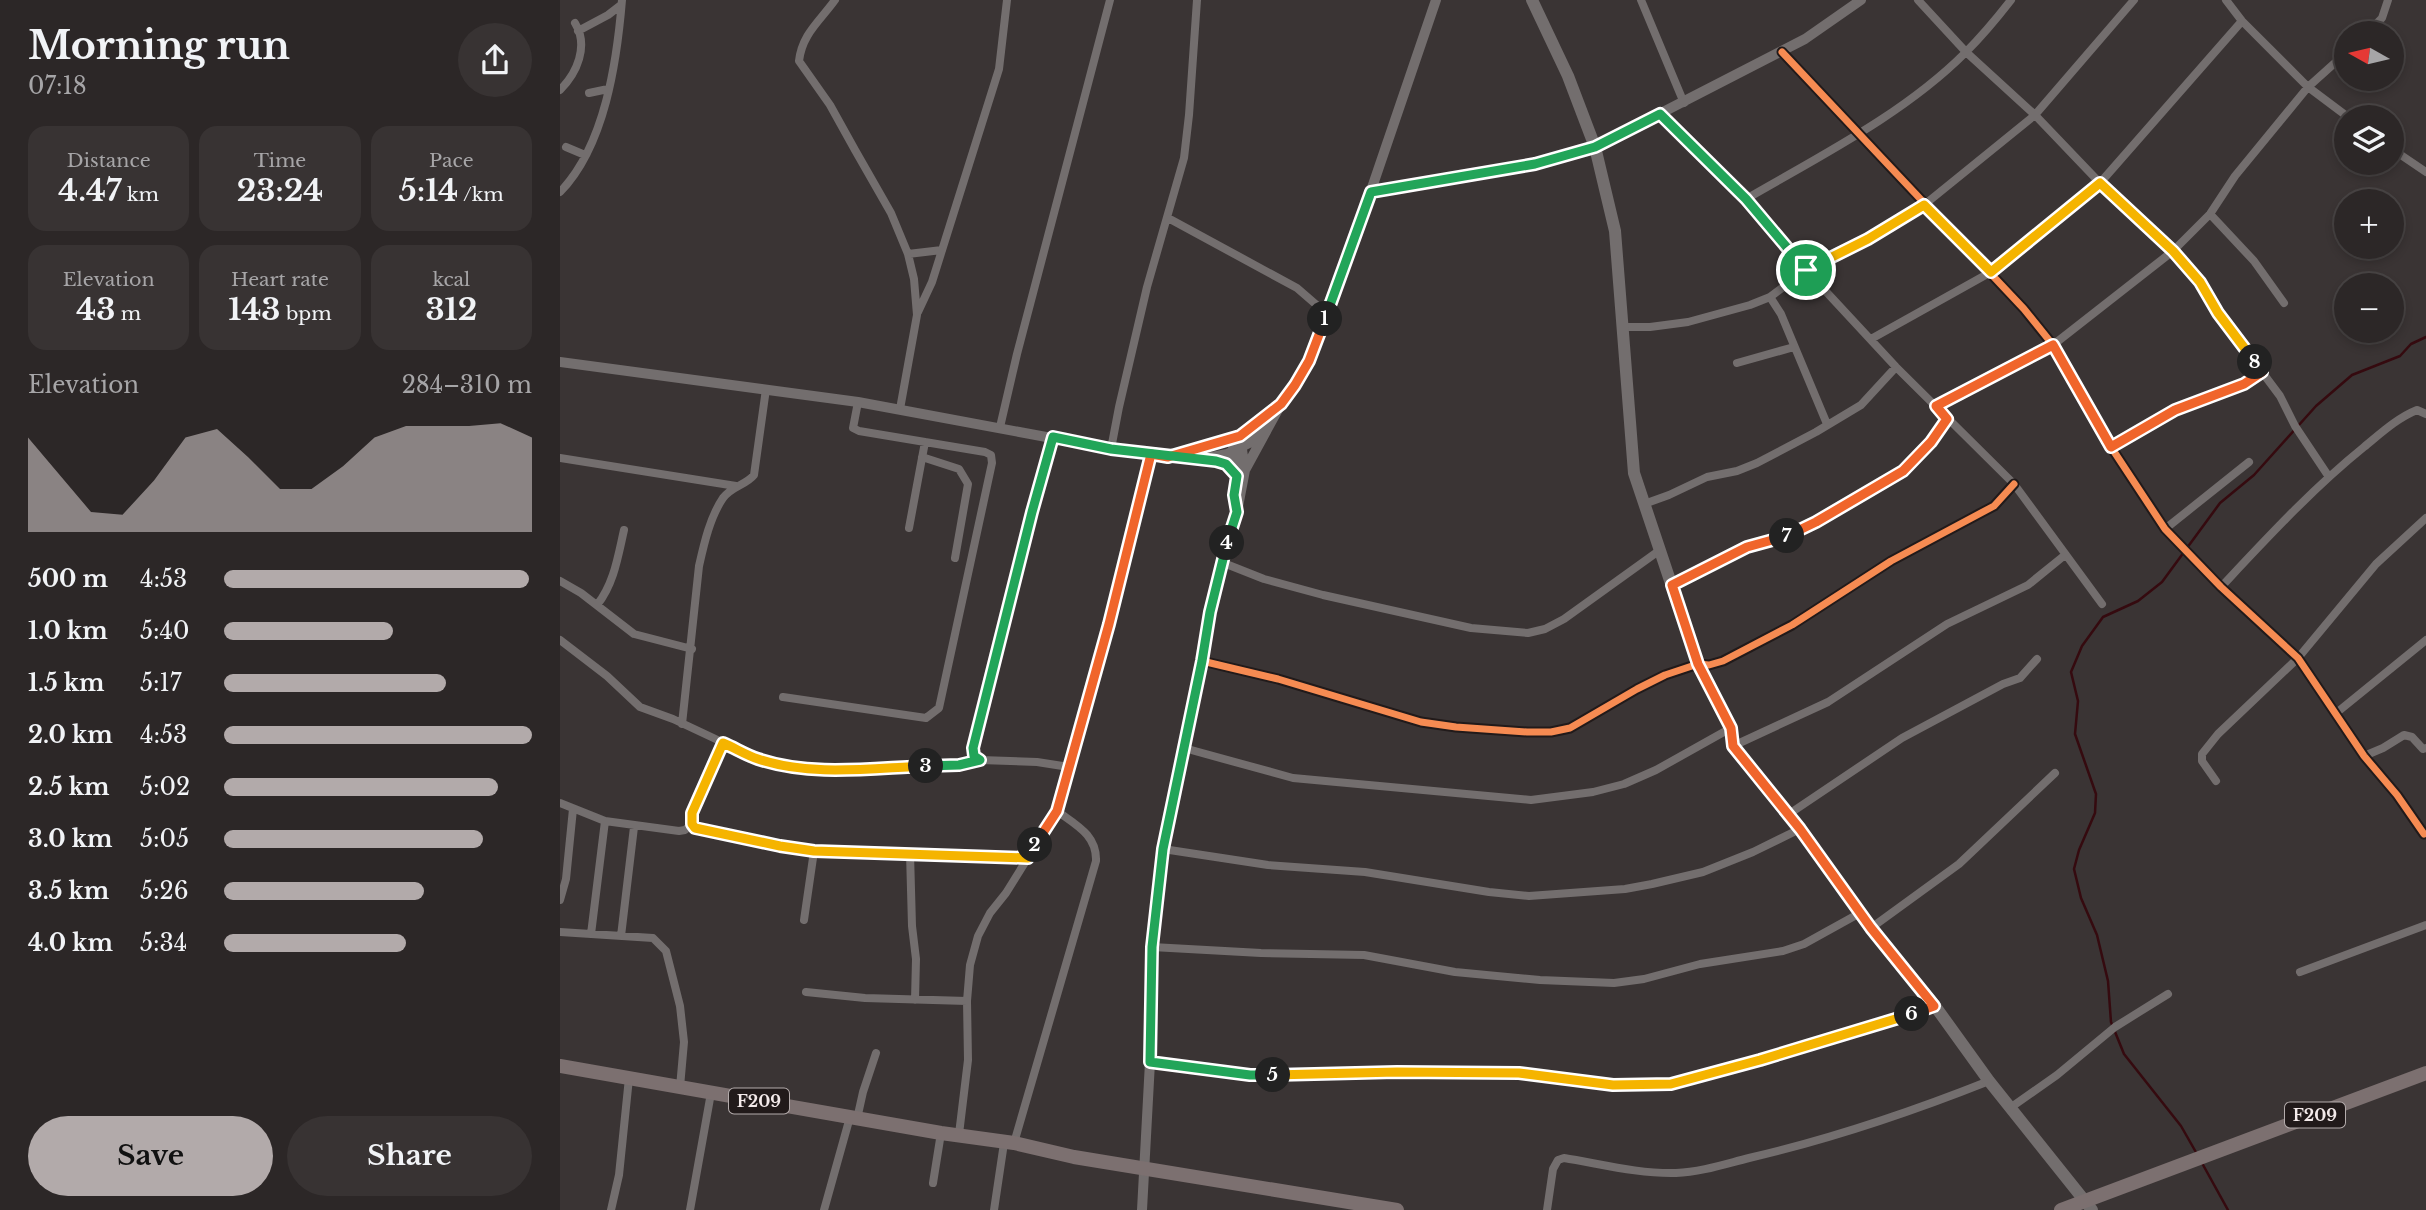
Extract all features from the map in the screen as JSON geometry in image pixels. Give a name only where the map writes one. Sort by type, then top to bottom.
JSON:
[{"type":"main road","points":[[1532,0],[1568,76],[1595,147],[1615,231],[1634,473],[1698,664],[1731,728],[1733,746],[1789,814],[1871,928],[1934,1006],[1989,1081],[2089,1205]]},
{"type":"main road","name":"F209","points":[[560,1066],[959,1134],[1073,1157],[1397,1210]]},
{"type":"main road","name":"F209","points":[[2061,1210],[2089,1205],[2196,1159],[2426,1073]]},
{"type":"street","points":[[835,0],[810,29],[801,47],[799,61],[830,105],[891,213],[908,254],[914,279],[917,314]]},
{"type":"street","points":[[900,409],[917,314],[932,282],[999,69],[1007,0]]},
{"type":"street","points":[[1000,427],[1110,0]]},
{"type":"street","points":[[1111,449],[1147,287],[1184,158],[1197,0]]},
{"type":"street","points":[[1142,1210],[1150,1062],[1152,947],[1163,849],[1221,562],[1237,512],[1234,495],[1241,473],[1309,361],[1371,192],[1436,0]]},
{"type":"street","points":[[1641,0],[1684,103]]},
{"type":"street","points":[[1371,192],[1535,164],[1595,147],[1782,52],[1861,0]]},
{"type":"street","points":[[1918,0],[1966,52],[2035,115],[2100,183],[2173,251],[2200,282],[2218,313],[2280,396],[2297,430],[2329,477]]},
{"type":"street","points":[[1746,199],[1861,133],[1922,90],[1966,52],[2011,0]]},
{"type":"street","points":[[1624,327],[1688,322],[1770,297],[1806,270],[1868,239],[1924,205],[2035,115],[2134,0]]},
{"type":"street","points":[[2226,0],[2242,21],[2308,87],[2334,106]]},
{"type":"street","points":[[2379,21],[2388,0]]},
{"type":"street","points":[[560,90],[575,73],[578,63],[581,40],[577,27],[608,15],[622,2]]},
{"type":"street","points":[[560,192],[578,169],[598,128],[616,55],[622,2]]},
{"type":"street","points":[[1871,339],[1991,272],[2100,183],[2242,21]]},
{"type":"street","points":[[1782,52],[1861,133],[1924,205],[1991,272],[2053,345],[2111,447],[2165,530],[2221,587],[2298,658],[2364,756],[2398,795],[2424,834]]},
{"type":"street","points":[[1936,406],[2053,345],[2173,251],[2210,214],[2235,176],[2308,87],[2334,64]]},
{"type":"street","points":[[589,93],[607,89]]},
{"type":"street","points":[[1660,114],[1746,199],[1806,270],[1896,367],[2014,484],[2102,604]]},
{"type":"street","points":[[566,147],[585,155]]},
{"type":"street","points":[[2404,157],[2426,172]]},
{"type":"street","points":[[2210,214],[2254,261],[2284,303]]},
{"type":"street","points":[[1168,218],[1297,288],[1327,314]]},
{"type":"street","points":[[908,254],[942,250]]},
{"type":"street","points":[[1770,297],[1781,314],[1827,424]]},
{"type":"street","points":[[1737,363],[1794,347]]},
{"type":"street","points":[[560,362],[858,402],[1111,449],[1202,459],[1226,464],[1241,473]]},
{"type":"street","points":[[1644,504],[1707,477],[1737,471],[1757,463],[1861,405],[1896,367]]},
{"type":"street","points":[[2111,447],[2175,410],[2244,384],[2262,372]]},
{"type":"street","points":[[682,724],[699,566],[705,543],[724,497],[754,475],[766,389]]},
{"type":"street","points":[[783,697],[926,718],[939,708],[992,463],[990,455],[859,431],[853,428],[858,402]]},
{"type":"street","points":[[1168,457],[1237,444],[1281,404]]},
{"type":"street","points":[[2221,587],[2329,477],[2386,429],[2417,410],[2426,414]]},
{"type":"street","points":[[1672,585],[1747,547],[1803,529],[1889,481],[1917,457],[1947,419]]},
{"type":"street","points":[[1202,459],[1259,435],[1271,421]]},
{"type":"street","points":[[980,760],[974,756],[973,748],[1053,437]]},
{"type":"street","points":[[909,528],[925,442]]},
{"type":"street","points":[[1237,444],[1241,473]]},
{"type":"street","points":[[959,1134],[968,1060],[967,1001],[970,965],[978,936],[1057,811],[1109,624],[1151,454]]},
{"type":"street","points":[[922,457],[959,469],[968,484],[955,558]]},
{"type":"street","points":[[560,458],[736,486]]},
{"type":"street","points":[[2165,530],[2249,462]]},
{"type":"street","points":[[1202,661],[1278,678],[1421,722],[1456,727],[1551,732],[1570,727],[1665,675],[1698,664],[1709,665],[1723,661],[1792,625],[1891,561],[1988,510],[2014,484]]},
{"type":"street","points":[[2216,781],[2202,761],[2206,748],[2298,658],[2376,564],[2426,519]]},
{"type":"street","points":[[597,606],[614,574],[624,530]]},
{"type":"street","points":[[1221,562],[1264,579],[1336,598],[1471,628],[1528,633],[1545,629],[1564,619],[1660,551]]},
{"type":"street","points":[[1733,746],[1828,702],[1940,628],[2028,585],[2065,555]]},
{"type":"street","points":[[560,581],[634,634],[692,649]]},
{"type":"street","points":[[560,640],[607,676],[640,707],[756,758],[780,765],[825,771],[959,765],[980,760],[1037,762],[1069,767]]},
{"type":"street","points":[[2335,714],[2426,640]]},
{"type":"street","points":[[1789,814],[1902,738],[2003,684],[2020,678],[2036,659]]},
{"type":"street","points":[[1184,748],[1293,778],[1531,800],[1593,792],[1623,784],[1656,770],[1731,728]]},
{"type":"street","points":[[2364,756],[2404,735],[2412,737],[2423,749],[2426,748]]},
{"type":"street","points":[[723,743],[692,813],[692,824],[695,828],[814,851],[1028,858]]},
{"type":"street","points":[[1871,928],[1959,864],[2055,773]]},
{"type":"street","points":[[560,803],[605,821],[634,827],[679,831],[692,824]]},
{"type":"street","points":[[560,900],[566,879],[573,809]]},
{"type":"street","points":[[994,1210],[1009,1143],[1096,861],[1096,850],[1087,834],[1057,811]]},
{"type":"street","points":[[591,934],[605,821]]},
{"type":"street","points":[[621,936],[634,827]]},
{"type":"street","points":[[1163,849],[1268,865],[1365,872],[1529,896],[1625,889],[1703,872],[1800,829]]},
{"type":"street","points":[[804,920],[814,851]]},
{"type":"street","points":[[910,853],[911,917],[916,959],[915,1000]]},
{"type":"street","points":[[1152,947],[1364,955],[1455,972],[1554,981],[1614,983],[1644,979],[1700,964],[1783,951],[1804,944],[1860,913]]},
{"type":"street","points":[[2300,972],[2426,925]]},
{"type":"street","points":[[560,932],[653,938],[666,951],[680,1006],[684,1042],[680,1087]]},
{"type":"street","points":[[806,992],[865,998],[967,1001]]},
{"type":"street","points":[[2010,1108],[2057,1075],[2115,1027],[2168,994]]},
{"type":"street","points":[[1150,1062],[1250,1075],[1519,1073],[1613,1085],[1671,1084],[1800,1049],[1934,1006]]},
{"type":"street","points":[[824,1210],[876,1053]]},
{"type":"street","points":[[611,1210],[619,1175],[629,1078]]},
{"type":"street","points":[[1547,1210],[1553,1169],[1558,1160],[1564,1158],[1654,1172],[1690,1172],[1774,1152],[1830,1135],[1933,1103],[1989,1081]]},
{"type":"street","points":[[690,1210],[711,1093]]},
{"type":"street","points":[[933,1183],[941,1133]]},
{"type":"waterway","points":[[2197,1154],[2181,1126],[2124,1054],[2111,1022],[2108,981],[2097,935],[2081,898],[2074,869],[2095,813],[2096,794],[2075,734],[2078,701],[2071,672],[2082,646],[2103,617],[2138,601],[2162,582],[2220,503],[2254,475],[2316,406],[2352,375],[2400,356],[2411,344],[2426,337]]},
{"type":"waterway","points":[[2202,1163],[2228,1210]]},
{"type":"cycle path","points":[[1782,52],[2024,309],[2053,345],[2111,447],[2165,529],[2221,587],[2298,658],[2364,756],[2397,795],[2424,834]]},
{"type":"cycle path","points":[[1202,661],[1278,679],[1421,722],[1527,732],[1551,732],[1570,728],[1665,675],[1698,664],[1709,665],[1723,661],[1792,625],[1891,561],[1994,506],[2014,484]]},
{"type":"cycle path","points":[[1150,1062],[1250,1075],[1519,1073],[1613,1085],[1671,1085],[1935,1006]]},
{"type":"route","points":[[1806,270],[1746,199],[1660,114],[1595,147],[1535,164],[1371,192],[1309,361],[1281,404],[1233,440],[1168,457],[1151,454],[1109,624],[1057,811],[1028,858],[814,851],[724,835],[695,828],[692,824],[692,813],[723,743],[756,758],[780,765],[825,771],[959,765],[980,760],[974,756],[973,748],[1053,437],[1111,449],[1151,454],[1168,457],[1216,461],[1226,464],[1237,476],[1234,495],[1237,512],[1221,562],[1210,612],[1163,849],[1152,947],[1150,1062],[1250,1075],[1519,1073],[1634,1087],[1683,1082],[1934,1006],[1871,928],[1789,814],[1733,746],[1731,728],[1698,664],[1672,585],[1747,547],[1803,529],[1889,481],[1917,457],[1947,419],[1936,406],[2053,345],[2111,447],[2175,410],[2244,384],[2262,372],[2218,313],[2200,282],[2173,251],[2100,183],[1991,272],[1924,205],[1868,239],[1806,270]]}]
